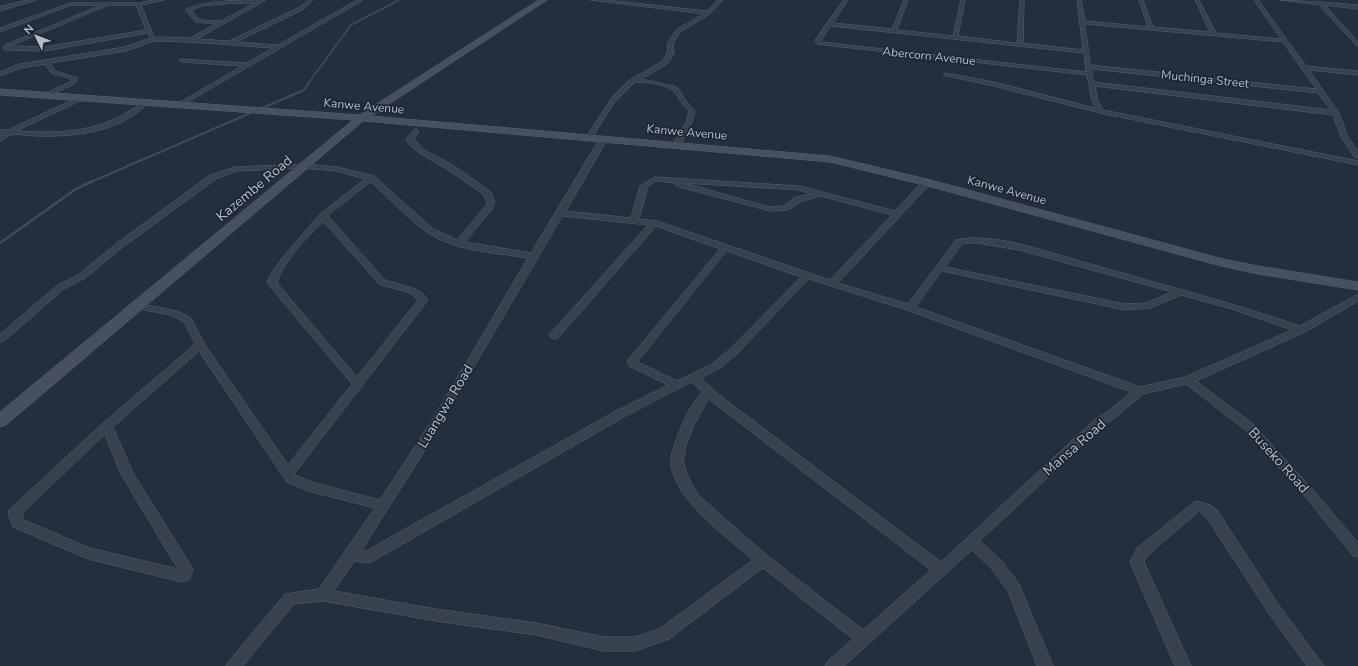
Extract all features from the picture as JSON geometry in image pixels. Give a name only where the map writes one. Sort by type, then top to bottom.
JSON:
[{"type":"main road","name":"Kazembe Road","points":[[3,414],[137,306],[360,119],[544,0]]},
{"type":"main road","name":"Kanwe Avenue","points":[[0,92],[604,138],[830,159],[927,182],[1221,262],[1258,270],[1358,286]]},
{"type":"street","points":[[0,9],[34,0]]},
{"type":"street","points":[[2,49],[118,0]]},
{"type":"street","points":[[0,30],[70,4],[138,4],[162,0]]},
{"type":"street","points":[[230,43],[302,8],[312,0]]},
{"type":"street","points":[[179,105],[361,0]]},
{"type":"street","points":[[593,0],[708,13]]},
{"type":"street","points":[[656,7],[664,0]]},
{"type":"street","points":[[590,137],[616,96],[635,80],[661,66],[671,53],[672,49],[670,44],[676,33],[708,13],[721,0]]},
{"type":"street","name":"Abercorn Avenue","points":[[846,0],[818,41],[819,43],[1089,71]]},
{"type":"street","points":[[894,31],[906,0]]},
{"type":"street","points":[[955,38],[963,0]]},
{"type":"street","points":[[1020,44],[1022,0]]},
{"type":"street","points":[[1079,0],[1094,101],[1100,111]]},
{"type":"street","points":[[1141,0],[1151,28]]},
{"type":"street","points":[[1197,0],[1214,34]]},
{"type":"street","points":[[1256,0],[1336,113],[1345,136],[1358,156]]},
{"type":"street","points":[[1282,0],[1358,7]]},
{"type":"street","points":[[222,23],[198,21],[188,10],[201,5],[228,1],[263,1]]},
{"type":"street","points":[[191,40],[263,1]]},
{"type":"street","points":[[0,2],[13,5]]},
{"type":"street","points":[[1320,3],[1358,45]]},
{"type":"street","points":[[138,4],[153,38]]},
{"type":"street","points":[[1082,22],[1286,42]]},
{"type":"street","points":[[830,24],[1087,52]]},
{"type":"street","points":[[0,26],[9,26]]},
{"type":"street","points":[[2,49],[44,49],[150,31]]},
{"type":"street","points":[[0,74],[20,66],[47,63],[126,49],[153,38],[279,47]]},
{"type":"street","points":[[182,60],[246,65]]},
{"type":"street","points":[[44,96],[67,85],[75,78],[53,72],[47,63]]},
{"type":"street","points":[[1304,68],[1358,73]]},
{"type":"street","name":"Muchinga Street","points":[[1089,71],[1321,91]]},
{"type":"street","points":[[946,75],[994,84],[1100,111],[1358,163]]},
{"type":"street","points":[[635,80],[652,81],[671,88],[679,94],[681,101],[692,111],[689,122],[677,144]]},
{"type":"street","points":[[1091,84],[1336,113]]},
{"type":"street","points":[[0,139],[9,132],[82,98]]},
{"type":"street","points":[[0,132],[45,135],[75,134],[120,120],[136,111],[145,103]]},
{"type":"street","points":[[416,131],[410,139],[413,145],[432,158],[449,166],[488,194],[491,198],[491,203],[488,209],[459,244]]},
{"type":"street","points":[[1345,136],[1358,138]]},
{"type":"street","name":"Luangwa Road","points":[[323,595],[384,506],[452,396],[533,256],[561,214],[604,138]]},
{"type":"street","points":[[0,339],[61,287],[82,276],[120,245],[213,177],[235,169],[303,166],[337,169],[371,178],[429,230],[459,244],[533,256]]},
{"type":"street","points":[[358,384],[272,283],[272,278],[323,216],[371,178]]},
{"type":"street","points":[[634,221],[644,186],[655,179],[791,187],[897,214]]},
{"type":"street","points":[[661,179],[770,209],[784,208],[799,199],[822,194]]},
{"type":"street","points":[[832,284],[927,182]]},
{"type":"street","points":[[561,214],[654,223],[832,284],[910,308],[1139,391]]},
{"type":"street","points":[[287,475],[423,299],[412,291],[382,282],[323,216]]},
{"type":"street","points":[[554,336],[654,223]]},
{"type":"street","points":[[910,308],[959,242],[978,240],[1020,248],[1181,292],[1251,312],[1301,330]]},
{"type":"street","points":[[676,385],[633,364],[632,361],[726,247]]},
{"type":"street","points":[[940,268],[1125,307],[1147,306],[1181,292]]},
{"type":"street","points":[[349,555],[368,557],[550,453],[676,385],[694,378],[716,366],[733,352],[808,275]]},
{"type":"street","name":"Mansa Road","points":[[833,666],[941,570],[1098,423],[1111,415],[1139,391],[1188,380],[1301,330],[1358,297]]},
{"type":"street","points":[[137,306],[174,313],[184,317],[200,346],[291,479],[308,486],[384,506]]},
{"type":"street","points":[[107,426],[127,474],[186,570],[185,574],[182,576],[88,553],[18,523],[18,519],[14,514],[107,426],[181,360],[200,346]]},
{"type":"street","points":[[694,378],[709,392],[807,469],[941,570]]},
{"type":"street","name":"Buseko Road","points":[[1188,380],[1248,426],[1308,492],[1358,552]]},
{"type":"street","points":[[709,392],[701,400],[692,416],[685,433],[677,463],[690,493],[696,502],[763,560],[864,639]]},
{"type":"street","points":[[1183,666],[1137,562],[1142,552],[1197,506],[1206,508],[1212,514],[1273,608],[1316,666]]},
{"type":"street","points":[[971,541],[996,564],[1014,588],[1045,666]]},
{"type":"street","points":[[234,666],[287,600],[290,598],[323,595],[436,615],[536,629],[604,644],[635,644],[664,634],[763,560]]},
{"type":"waterway","points":[[310,81],[351,25],[399,0]]},
{"type":"waterway","points":[[260,109],[304,90],[311,80]]},
{"type":"waterway","points":[[91,182],[255,111]]},
{"type":"waterway","points":[[0,243],[76,189],[93,181]]}]
